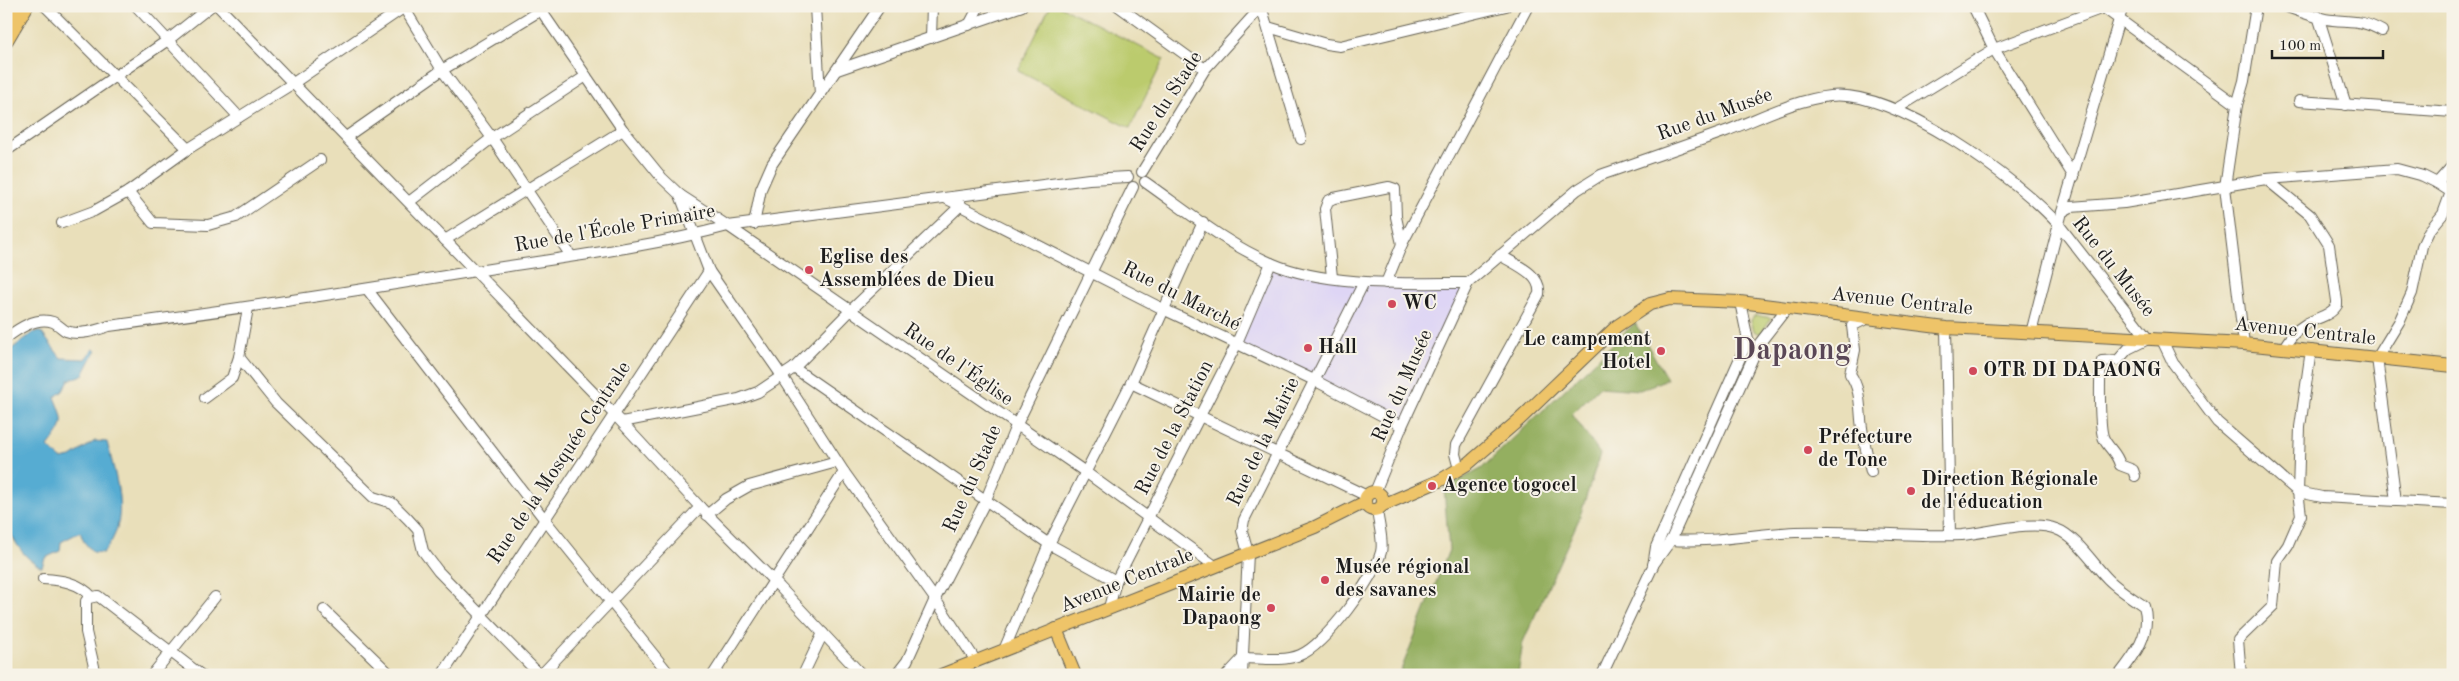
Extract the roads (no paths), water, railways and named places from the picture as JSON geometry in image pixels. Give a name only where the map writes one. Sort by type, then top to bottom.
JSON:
[{"type":"highway","points":[[6,16],[12,6]]},
{"type":"highway","points":[[6,40],[26,6]]},
{"type":"main road","name":"Avenue Centrale","points":[[942,674],[1328,522],[1374,501],[1414,491],[1459,469],[1520,419],[1633,313],[1650,304],[1670,299],[1740,302],[1946,328],[2244,344],[2453,366]]},
{"type":"main road","points":[[1056,629],[1075,675]]},
{"type":"street","points":[[45,6],[188,149]]},
{"type":"street","points":[[136,6],[239,117]]},
{"type":"street","points":[[6,151],[168,40],[211,6]]},
{"type":"street","points":[[218,6],[619,419],[704,511],[774,581],[862,675]]},
{"type":"street","points":[[815,6],[820,95]]},
{"type":"street","points":[[754,224],[761,189],[772,164],[880,6]]},
{"type":"street","points":[[931,38],[932,6]]},
{"type":"street","points":[[969,25],[978,6]]},
{"type":"street","points":[[837,70],[1022,6]]},
{"type":"street","points":[[1118,6],[1205,70]]},
{"type":"street","points":[[1261,6],[1301,139]]},
{"type":"street","name":"Rue du Stade","points":[[1142,172],[1205,70],[1261,6]]},
{"type":"street","points":[[1268,27],[1326,44],[1346,45],[1506,6]]},
{"type":"street","points":[[1386,283],[1402,244],[1528,6]]},
{"type":"street","points":[[2031,333],[2062,212],[2074,177],[2123,6]]},
{"type":"street","points":[[2244,344],[2225,187],[2237,105],[2244,81],[2256,6]]},
{"type":"street","points":[[2284,6],[2332,20],[2353,20],[2368,23],[2382,31]]},
{"type":"street","points":[[62,223],[94,211],[128,192],[188,149],[292,84],[405,7],[442,70],[527,188],[571,256]]},
{"type":"street","points":[[1975,7],[1994,50],[2074,177]]},
{"type":"street","points":[[1896,109],[1994,50],[2102,7],[2237,105]]},
{"type":"street","points":[[346,136],[442,70],[542,8],[622,130],[662,178],[680,195],[709,271],[782,376],[837,462],[935,599],[976,661]]},
{"type":"street","points":[[2318,16],[2346,105]]},
{"type":"street","points":[[409,202],[492,138],[586,76]]},
{"type":"street","name":"Rue du Musée","points":[[1243,658],[1285,659],[1300,655],[1312,647],[1346,612],[1364,588],[1382,551],[1374,501],[1402,426],[1468,283],[1577,190],[1601,175],[1811,99],[1841,96],[1896,109],[1936,131],[1997,170],[2046,210],[2148,339]]},
{"type":"street","points":[[2299,101],[2453,112]]},
{"type":"street","points":[[445,240],[622,130]]},
{"type":"street","points":[[128,192],[153,223],[208,225],[236,217],[320,160]]},
{"type":"street","points":[[2437,183],[2453,166]]},
{"type":"street","points":[[2396,500],[2377,358],[2406,308],[2412,293],[2422,246],[2429,231],[2443,214],[2452,192],[2453,166]]},
{"type":"street","points":[[2062,212],[2071,207],[2124,203],[2266,179],[2397,169],[2423,176],[2452,192]]},
{"type":"street","points":[[1134,171],[1142,172],[1146,176],[1146,182],[1142,187],[1130,182],[1134,171]]},
{"type":"street","name":"Rue de l'École Primaire","points":[[6,338],[21,327],[40,321],[54,322],[66,331],[89,332],[110,326],[248,308],[571,256],[696,235],[728,226],[1089,179],[1130,182]]},
{"type":"street","points":[[2266,179],[2310,216],[2329,245],[2337,301],[2337,306],[2333,311],[2306,324],[2290,337],[2284,348]]},
{"type":"street","name":"Rue du Stade","points":[[896,675],[908,661],[935,599],[985,502],[1016,426],[1093,273],[1130,182]]},
{"type":"street","points":[[1146,182],[1203,222],[1271,263],[1332,278],[1364,282],[1468,283]]},
{"type":"street","points":[[1332,278],[1325,209],[1328,201],[1334,198],[1393,187],[1396,192],[1396,217],[1402,244]]},
{"type":"street","name":"Rue de l'Église","points":[[680,195],[1084,471],[1150,517],[1215,566]]},
{"type":"street","name":"Rue du Marché","points":[[945,199],[961,205],[1236,345],[1314,380],[1402,426]]},
{"type":"street","points":[[619,419],[739,399],[758,392],[794,368],[850,311],[961,205]]},
{"type":"street","points":[[1004,650],[1049,544],[1084,471],[1131,383],[1203,222]]},
{"type":"street","points":[[1459,469],[1455,454],[1456,445],[1539,294],[1540,288],[1535,278],[1500,255]]},
{"type":"street","name":"Rue de la Station","points":[[1109,608],[1116,581],[1236,345],[1271,263]]},
{"type":"street","name":"Rue de la Mosquée Centrale","points":[[442,675],[479,616],[545,520],[619,419],[709,271]]},
{"type":"street","name":"Rue de la Mairie","points":[[1242,675],[1248,553],[1242,531],[1244,520],[1364,282]]},
{"type":"street","points":[[367,289],[545,520],[670,675]]},
{"type":"street","points":[[1602,675],[1653,566],[1671,540],[1683,500],[1748,340],[1740,302]]},
{"type":"street","points":[[205,398],[230,380],[239,357],[248,308]]},
{"type":"street","points":[[1653,566],[1656,547],[1683,500],[1759,344],[1787,308]]},
{"type":"street","points":[[1868,318],[1852,326],[1855,350],[1850,374],[1855,382],[1860,399],[1862,427],[1871,472]]},
{"type":"street","points":[[1946,328],[1950,535]]},
{"type":"street","points":[[2135,476],[2133,470],[2120,465],[2118,455],[2103,438],[2098,374],[2102,361],[2118,360],[2128,349],[2148,339]]},
{"type":"street","points":[[2162,340],[2173,363],[2217,422],[2298,492],[2322,497],[2453,504]]},
{"type":"street","points":[[2241,675],[2238,640],[2273,606],[2277,561],[2288,545],[2301,515],[2298,492],[2300,427],[2311,350]]},
{"type":"street","points":[[239,357],[282,408],[373,497],[392,503],[408,519],[418,530],[422,549],[429,559],[479,616],[540,675],[704,511],[749,486],[837,462]]},
{"type":"street","points":[[794,368],[985,502],[1049,544],[1116,581]]},
{"type":"street","points":[[1131,383],[1374,501]]},
{"type":"street","points":[[713,675],[844,472]]},
{"type":"street","points":[[1671,540],[1705,542],[1754,534],[1797,532],[1950,535],[2029,526],[2054,528],[2061,531],[2107,578],[2144,606],[2146,624],[2144,637],[2131,660],[2119,675]]},
{"type":"street","points":[[42,579],[66,580],[86,590],[92,597]]},
{"type":"street","points":[[96,675],[85,628],[86,601],[92,597],[102,598],[201,675]]},
{"type":"street","points":[[152,675],[215,597]]},
{"type":"street","points":[[324,610],[391,675]]},
{"type":"street","points":[[803,675],[823,633]]},
{"type":"street","points":[[1227,675],[1243,658]]},
{"type":"water","points":[[34,332],[41,332],[61,358],[86,359],[93,349],[96,350],[83,375],[69,380],[63,391],[55,397],[61,413],[62,423],[61,428],[48,447],[61,459],[71,457],[95,441],[107,442],[119,499],[117,527],[112,541],[103,553],[93,552],[84,542],[80,532],[61,542],[60,551],[45,558],[42,567],[35,564],[24,554],[6,523],[6,353]]},
{"type":"place","name":"Eglise des Assemblées de Dieu","points":[[809,270]]},
{"type":"place","name":"WC","points":[[1392,304]]},
{"type":"place","name":"Hall","points":[[1308,348]]},
{"type":"place","name":"Le campement Hotel","points":[[1661,351]]},
{"type":"place","name":"OTR DI DAPAONG","points":[[1973,371]]},
{"type":"place","name":"Préfecture de Tone","points":[[1808,450]]},
{"type":"place","name":"Agence togocel","points":[[1432,486]]},
{"type":"place","name":"Direction Régionale de l'éducation","points":[[1911,491]]},
{"type":"place","name":"Musée régional des savanes","points":[[1325,580]]},
{"type":"place","name":"Mairie de Dapaong","points":[[1271,608]]},
{"type":"district","name":"Dapaong","points":[[1792,351]]}]
